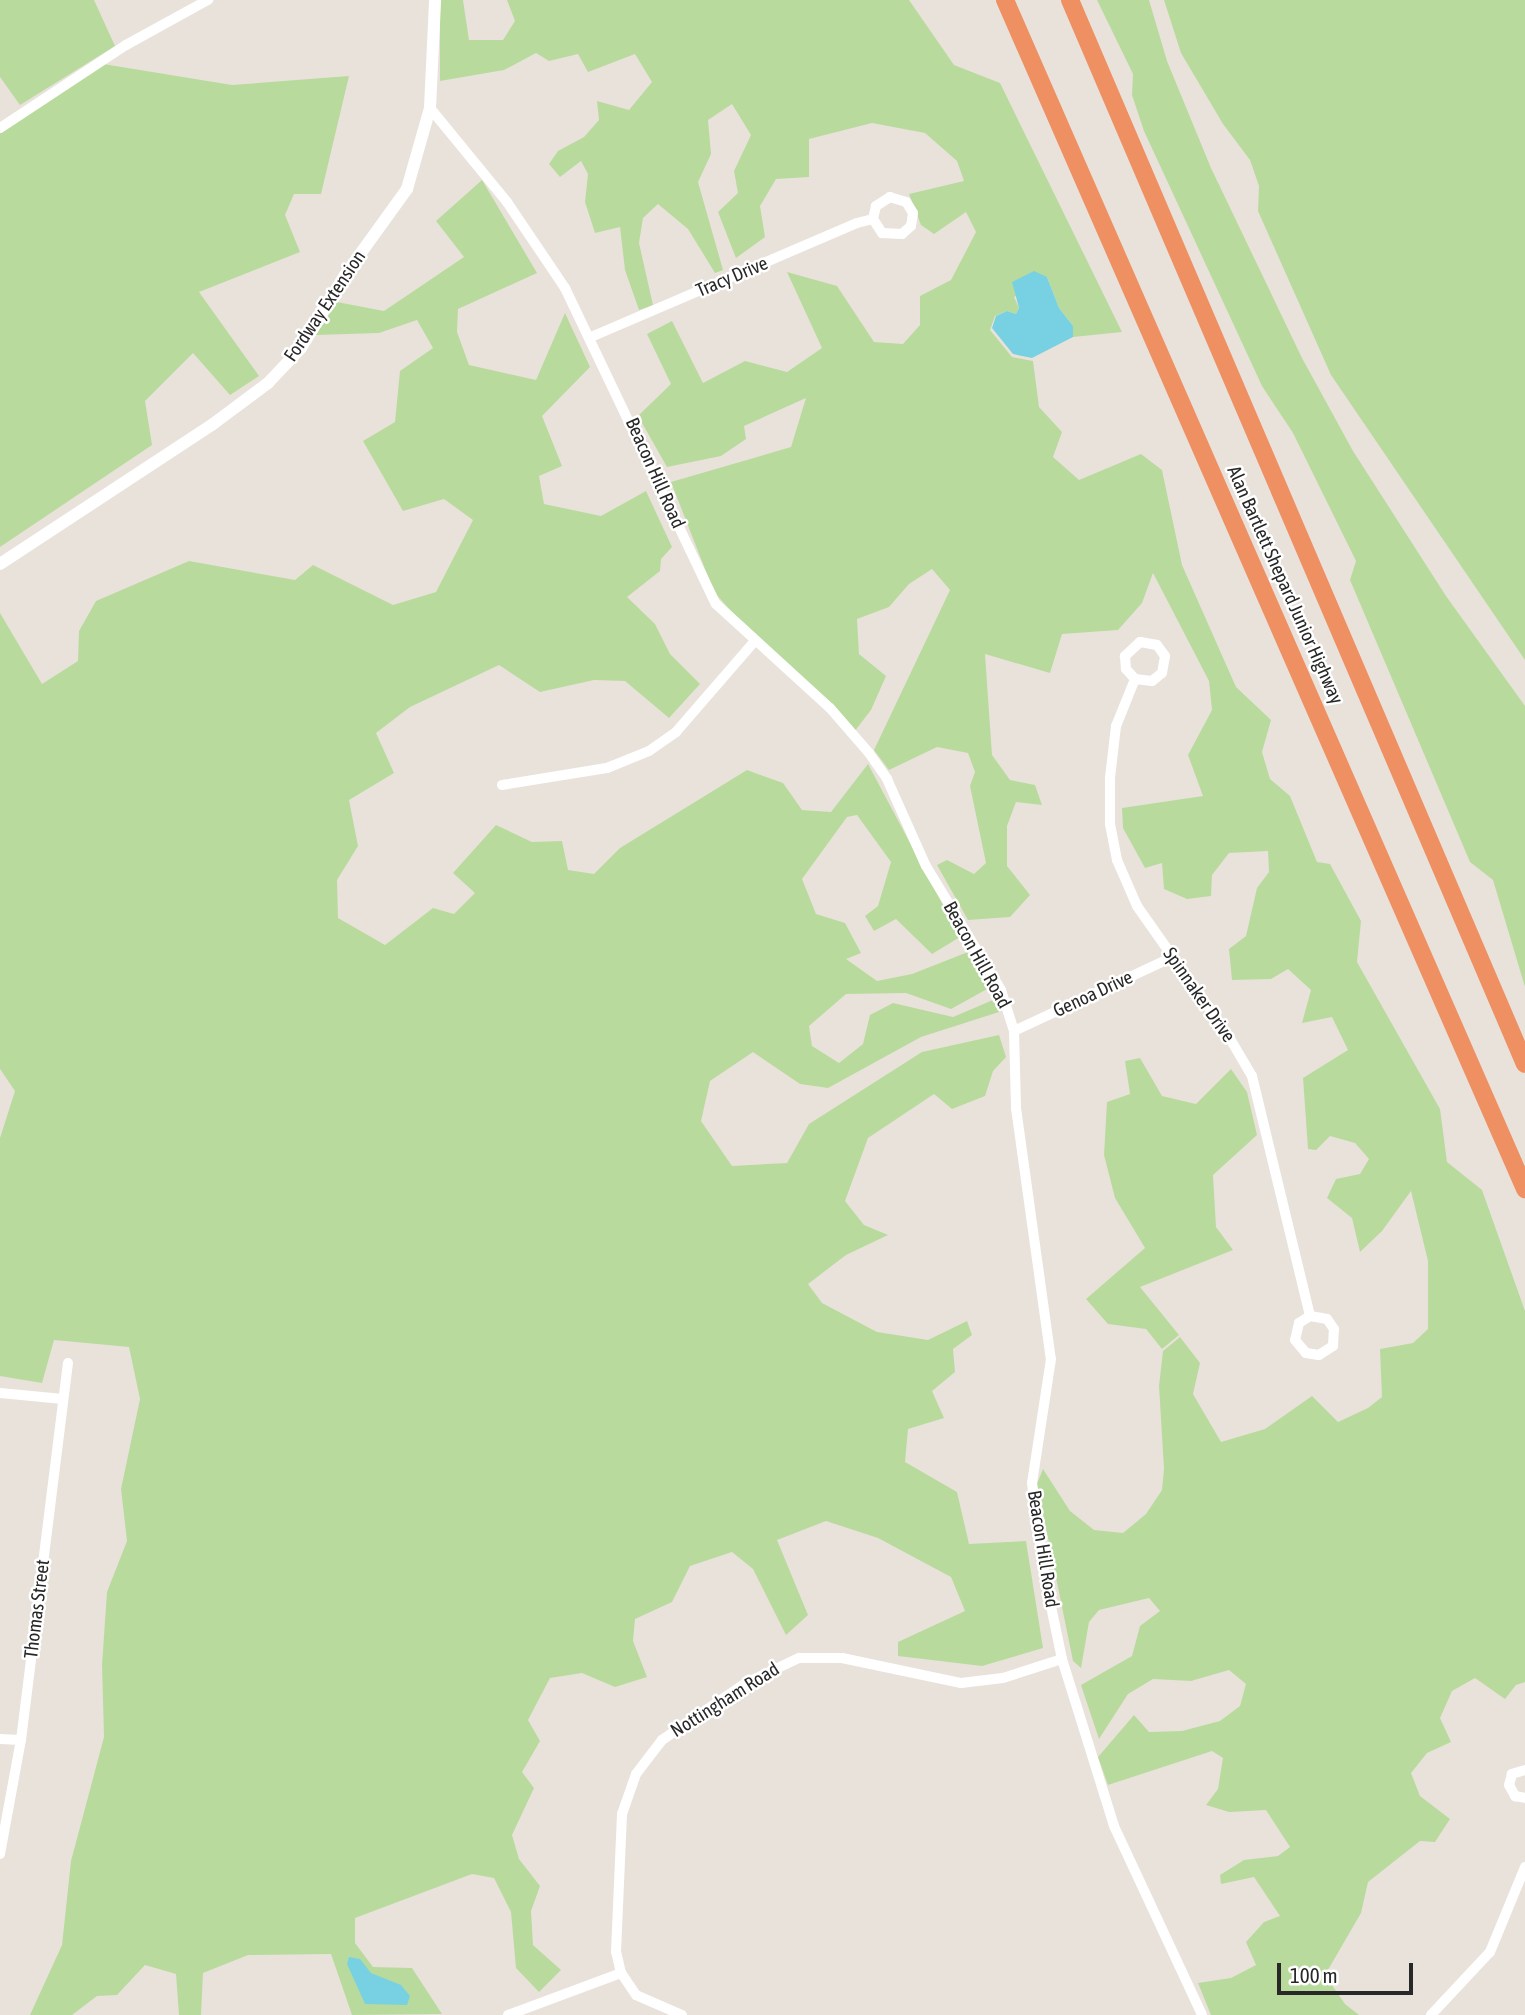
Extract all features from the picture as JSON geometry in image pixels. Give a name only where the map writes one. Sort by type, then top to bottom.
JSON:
[{"type":"highway","name":"Alan Bartlett Shepard Junior Highway","points":[[1004,0],[1525,1189]]},
{"type":"highway","name":"Alan Bartlett Shepard Junior Highway","points":[[1070,0],[1525,1064]]},
{"type":"street","points":[[0,128],[126,45],[208,0]]},
{"type":"street","name":"Fordway Extension","points":[[0,564],[213,424],[287,364],[407,189],[430,108],[435,0]]},
{"type":"street","name":"Beacon Hill Road","points":[[430,108],[535,242],[591,337],[708,589],[754,642],[830,708],[887,779],[926,866],[1001,990],[1014,1031],[1016,1108],[1051,1359],[1032,1483],[1043,1568],[1062,1659],[1114,1826],[1202,2015]]},
{"type":"street","name":"Tracy Drive","points":[[890,197],[906,202],[913,213],[908,229],[898,236],[882,233],[873,219],[876,206],[890,197]]},
{"type":"street","name":"Tracy Drive","points":[[591,337],[873,219]]},
{"type":"street","points":[[502,785],[607,768],[649,751],[676,732],[754,642]]},
{"type":"street","name":"Spinnaker Drive","points":[[1136,643],[1153,643],[1163,652],[1164,669],[1152,681],[1135,679],[1125,665],[1127,652],[1136,643]]},
{"type":"street","name":"Spinnaker Drive","points":[[1135,679],[1112,747],[1112,837],[1131,895],[1238,1049],[1257,1089],[1310,1316]]},
{"type":"street","name":"Genoa Drive","points":[[1014,1031],[1173,957]]},
{"type":"street","points":[[1310,1316],[1327,1319],[1334,1329],[1332,1346],[1319,1355],[1306,1353],[1295,1340],[1299,1323],[1310,1316]]},
{"type":"street","name":"Thomas Street","points":[[0,1854],[21,1740],[68,1363]]},
{"type":"street","points":[[0,1393],[63,1399]]},
{"type":"street","name":"Nottingham Road","points":[[621,1973],[616,1952],[622,1814],[642,1765],[672,1732],[746,1683],[799,1658],[842,1658],[961,1682],[1003,1678],[1062,1659]]},
{"type":"street","points":[[0,1739],[21,1740]]},
{"type":"street","points":[[1525,1770],[1515,1772],[1509,1782],[1512,1794],[1525,1798]]},
{"type":"street","points":[[1431,2015],[1490,1952],[1525,1867]]},
{"type":"street","points":[[508,2015],[621,1973],[648,2003],[682,2015]]},
{"type":"green space","points":[[0,0],[94,0],[115,46],[20,105],[0,77]]},
{"type":"green space","points":[[440,0],[463,0],[469,40],[503,40],[515,21],[507,0],[909,0],[954,65],[1000,83],[1122,332],[1073,337],[1073,326],[1059,308],[1047,277],[1014,297],[1019,308],[1016,314],[1007,311],[995,316],[990,330],[1012,357],[1033,361],[1039,407],[1062,432],[1053,457],[1079,480],[1141,454],[1162,470],[1182,565],[1236,687],[1271,720],[1262,752],[1270,779],[1290,796],[1317,862],[1330,864],[1361,921],[1357,962],[1440,1109],[1447,1162],[1482,1190],[1525,1311],[1525,1682],[1516,1685],[1505,1699],[1475,1678],[1452,1691],[1440,1718],[1451,1742],[1427,1753],[1411,1773],[1420,1796],[1450,1819],[1435,1842],[1420,1841],[1368,1882],[1361,1913],[1325,1975],[1345,2004],[1359,2015],[1211,2015],[1198,1983],[1231,1978],[1256,1965],[1246,1942],[1264,1922],[1280,1916],[1254,1877],[1221,1884],[1220,1875],[1244,1860],[1278,1856],[1290,1847],[1266,1810],[1229,1812],[1206,1805],[1218,1789],[1223,1758],[1212,1751],[1108,1785],[1098,1757],[1134,1715],[1149,1732],[1182,1731],[1220,1721],[1240,1706],[1246,1684],[1229,1670],[1191,1681],[1153,1679],[1128,1694],[1099,1739],[1081,1685],[1132,1656],[1140,1626],[1160,1611],[1149,1598],[1099,1610],[1089,1622],[1081,1668],[1073,1661],[1037,1484],[1043,1469],[1070,1511],[1094,1530],[1123,1533],[1146,1514],[1162,1490],[1164,1469],[1159,1386],[1163,1351],[1180,1337],[1200,1363],[1193,1394],[1221,1442],[1265,1429],[1312,1396],[1338,1422],[1368,1408],[1382,1397],[1380,1349],[1413,1343],[1428,1329],[1428,1261],[1411,1191],[1382,1231],[1360,1252],[1352,1218],[1327,1198],[1336,1179],[1360,1174],[1369,1159],[1355,1143],[1330,1136],[1316,1150],[1308,1149],[1303,1078],[1348,1050],[1332,1017],[1302,1023],[1311,990],[1288,969],[1271,979],[1232,980],[1229,949],[1246,936],[1257,888],[1269,872],[1268,851],[1229,853],[1212,875],[1211,896],[1187,899],[1164,889],[1162,863],[1145,868],[1123,828],[1122,808],[1203,796],[1188,755],[1212,710],[1209,681],[1153,573],[1142,603],[1118,630],[1062,634],[1050,673],[985,654],[992,755],[1010,780],[1035,785],[1042,805],[1016,802],[1007,826],[1007,866],[1030,895],[1010,917],[968,920],[937,865],[947,860],[974,874],[986,863],[970,786],[975,772],[968,753],[937,747],[889,770],[874,750],[950,590],[932,569],[909,584],[889,607],[857,619],[859,654],[886,676],[871,710],[854,732],[756,639],[714,592],[671,482],[791,447],[806,398],[744,426],[746,439],[721,456],[667,467],[638,416],[671,384],[647,334],[672,321],[703,383],[745,361],[787,372],[822,348],[787,272],[837,286],[874,342],[903,344],[920,325],[920,296],[951,280],[976,232],[966,212],[934,234],[921,225],[909,194],[964,181],[957,161],[925,133],[872,123],[809,139],[809,177],[776,179],[760,206],[765,237],[736,258],[718,212],[738,193],[734,171],[751,135],[732,104],[708,120],[711,154],[698,182],[723,270],[715,273],[688,229],[658,204],[643,218],[639,243],[653,305],[639,310],[625,270],[620,227],[595,233],[585,202],[588,174],[581,161],[560,177],[549,164],[558,151],[584,137],[599,120],[597,101],[629,110],[652,82],[635,54],[588,72],[578,54],[549,61],[536,53],[504,70],[440,81]]},
{"type":"green space","points":[[1097,0],[1149,0],[1167,61],[1211,168],[1302,358],[1353,451],[1446,596],[1525,706],[1525,987],[1493,880],[1470,862],[1350,580],[1356,561],[1293,433],[1262,386],[1144,131],[1132,95],[1133,74]]},
{"type":"green space","points":[[1164,0],[1525,0],[1525,660],[1331,375],[1258,211],[1259,186],[1250,160],[1223,124],[1181,53]]},
{"type":"green space","points":[[97,63],[232,85],[349,76],[321,194],[294,194],[285,215],[300,252],[199,292],[259,376],[230,395],[193,353],[145,401],[152,445],[0,547],[0,128]]},
{"type":"green space","points":[[482,180],[537,273],[458,309],[457,332],[469,365],[536,380],[565,313],[590,367],[542,416],[562,466],[539,476],[544,504],[601,516],[646,491],[672,547],[661,559],[660,571],[627,597],[655,624],[670,654],[700,684],[669,718],[625,681],[594,680],[540,692],[499,665],[410,707],[376,733],[394,773],[349,800],[358,846],[337,880],[338,918],[385,945],[433,908],[454,914],[475,893],[453,873],[496,825],[532,842],[562,841],[568,870],[594,874],[620,848],[747,770],[783,783],[802,810],[831,812],[868,764],[960,937],[932,954],[896,919],[874,931],[865,916],[878,906],[891,862],[857,815],[847,817],[802,879],[816,914],[845,923],[861,953],[846,959],[877,981],[912,974],[968,952],[989,988],[951,1009],[906,993],[846,994],[809,1026],[812,1046],[839,1063],[863,1044],[870,1015],[893,1003],[953,1017],[993,1000],[999,1012],[921,1037],[828,1088],[800,1084],[753,1052],[710,1081],[701,1121],[732,1166],[787,1163],[809,1124],[922,1052],[999,1035],[1006,1057],[993,1071],[985,1096],[952,1109],[934,1094],[868,1138],[845,1201],[864,1225],[888,1235],[846,1255],[808,1284],[822,1303],[877,1332],[928,1340],[967,1321],[972,1335],[953,1349],[955,1372],[932,1391],[944,1418],[908,1429],[905,1462],[957,1492],[969,1544],[1026,1541],[1043,1648],[982,1666],[898,1656],[898,1642],[965,1611],[951,1577],[878,1538],[826,1521],[777,1540],[808,1615],[786,1635],[753,1569],[732,1552],[690,1566],[672,1602],[635,1619],[633,1641],[647,1677],[615,1687],[582,1673],[550,1678],[528,1720],[540,1741],[522,1772],[534,1788],[512,1835],[519,1859],[540,1886],[531,1911],[533,1945],[561,1970],[539,1992],[516,1968],[511,1912],[494,1878],[472,1874],[355,1918],[355,1943],[373,1967],[412,1968],[442,2014],[352,2015],[331,1954],[248,1955],[203,1973],[201,2015],[179,2015],[176,1974],[145,1965],[117,1995],[97,1996],[72,2015],[30,2015],[62,1945],[71,1861],[104,1737],[102,1665],[107,1592],[127,1541],[121,1489],[140,1399],[129,1347],[54,1340],[42,1383],[0,1376],[0,1138],[15,1091],[0,1069],[0,613],[42,684],[78,661],[79,631],[96,601],[189,561],[295,580],[313,565],[393,605],[436,592],[473,520],[444,499],[403,511],[363,441],[395,422],[400,371],[433,348],[417,320],[379,333],[316,335],[337,302],[384,311],[464,257],[436,221]]},
{"type":"green space","points":[[1140,1058],[1162,1096],[1196,1104],[1231,1069],[1247,1092],[1257,1135],[1213,1175],[1216,1227],[1233,1250],[1140,1287],[1179,1335],[1162,1349],[1146,1329],[1108,1324],[1086,1299],[1145,1248],[1115,1198],[1104,1155],[1107,1102],[1130,1094],[1125,1061]]},
{"type":"water","points":[[1034,271],[1047,277],[1059,308],[1073,326],[1073,337],[1032,358],[1013,354],[992,328],[996,316],[1007,311],[1016,314],[1019,308],[1012,282]]},
{"type":"water","points":[[349,1957],[360,1959],[371,1973],[401,1985],[410,1996],[407,2005],[365,2004],[347,1964]]}]
